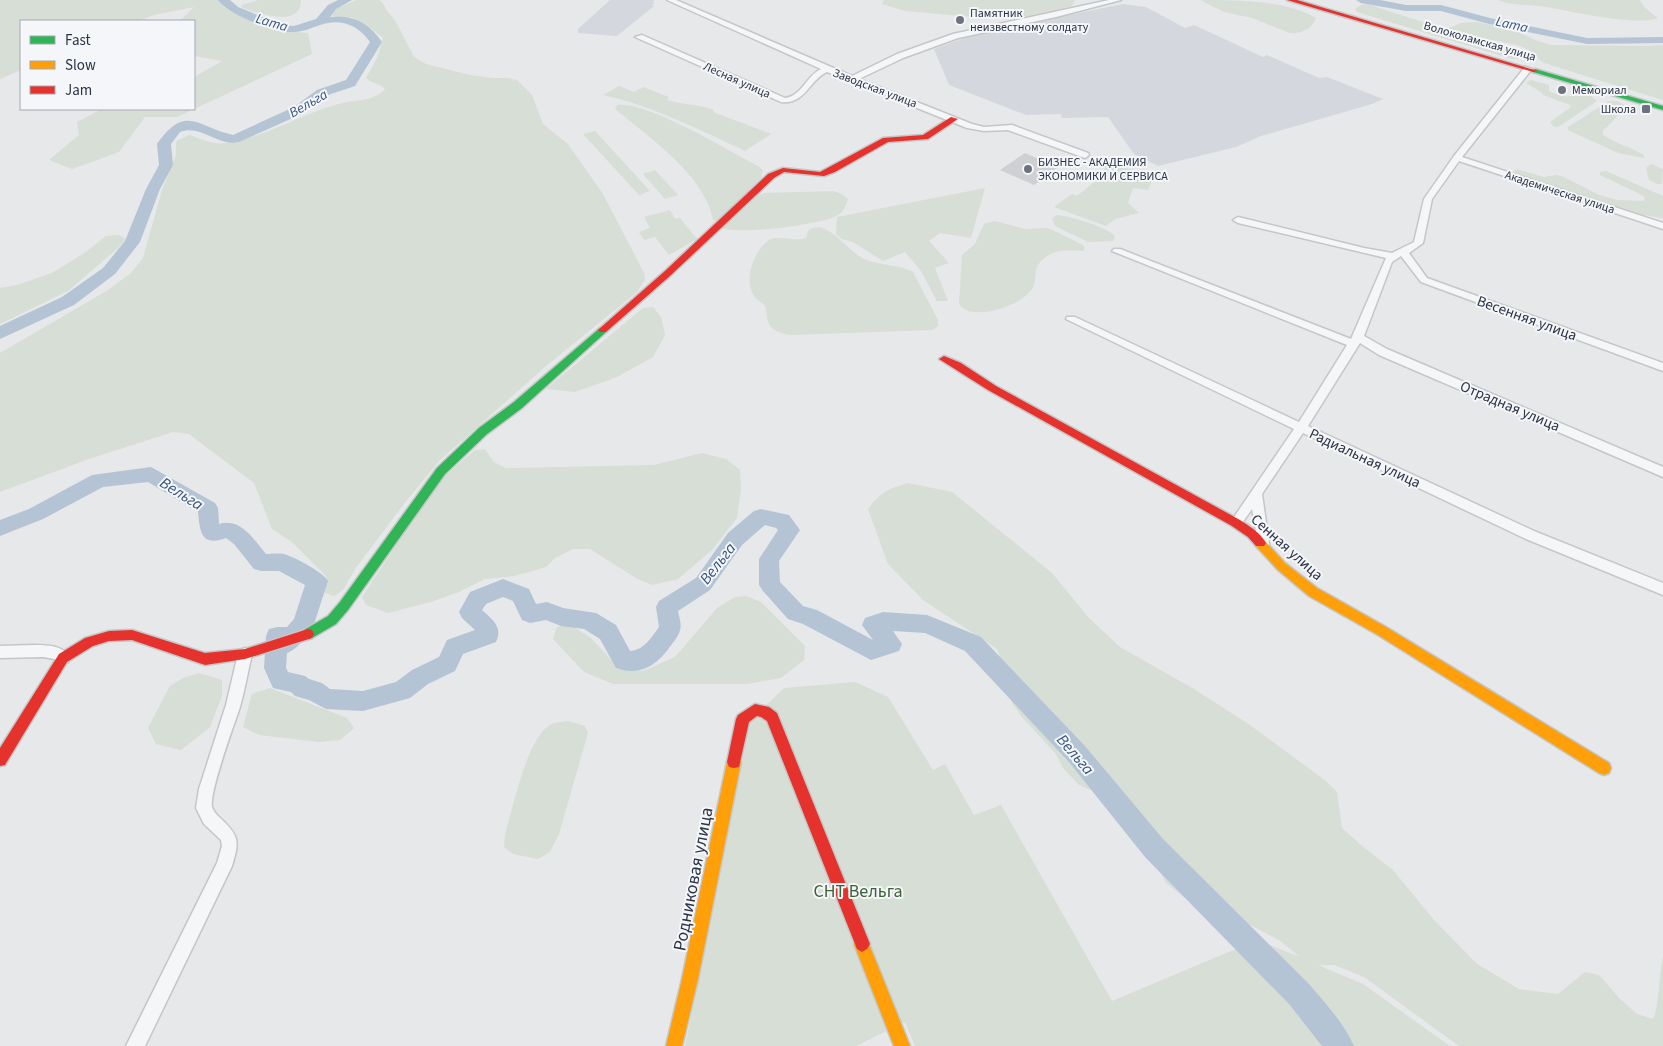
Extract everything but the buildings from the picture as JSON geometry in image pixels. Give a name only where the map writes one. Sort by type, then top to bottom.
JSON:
[{"type":"street","name":"Заводская улица","points":[[670,0],[827,69],[978,128],[1009,127],[1085,155]]},
{"type":"street","points":[[853,79],[900,56],[956,36],[1118,0]]},
{"type":"street","name":"Волоколамская улица","points":[[1290,0],[1663,108]]},
{"type":"street","name":"Лесная улица","points":[[639,37],[784,100],[797,97],[816,74],[827,69]]},
{"type":"street","points":[[1238,220],[1364,251],[1392,256],[1412,248],[1418,243],[1428,199],[1457,158],[1528,69]]},
{"type":"street","points":[[0,760],[64,658],[89,642],[108,636],[132,636],[205,659],[245,654],[306,635],[332,620],[441,471],[483,431],[518,405],[668,273],[770,176],[783,170],[821,174],[832,170],[886,140],[925,137],[954,119]]},
{"type":"street","name":"Академическая улица","points":[[1457,158],[1663,226]]},
{"type":"street","name":"Отрадная улица","points":[[1117,251],[1356,340],[1663,472]]},
{"type":"street","name":"Весенняя улица","points":[[1403,252],[1410,259],[1417,274],[1424,280],[1663,368]]},
{"type":"street","points":[[1236,523],[1301,428],[1356,340],[1388,261],[1392,256]]},
{"type":"street","name":"Радиальная улица","points":[[1071,319],[1530,535],[1663,589]]},
{"type":"street","name":"Сенная улица","points":[[944,359],[958,365],[992,388],[1236,523],[1252,534],[1281,566],[1313,592],[1382,631],[1604,768]]},
{"type":"street","points":[[1256,494],[1263,544]]},
{"type":"street","points":[[0,652],[51,652],[59,653],[64,658]]},
{"type":"street","points":[[135,1046],[224,866],[230,846],[228,836],[210,819],[204,808],[207,790],[233,705],[245,654]]},
{"type":"street","name":"Родниковая улица","points":[[674,1046],[690,980],[743,719],[755,710],[764,711],[772,717],[902,1046]]},
{"type":"shaded area","points":[[610,0],[655,0],[652,2],[655,3],[652,5],[654,6],[617,36],[578,33],[578,29]]},
{"type":"shaded area","points":[[1123,4],[1146,7],[1185,28],[1194,25],[1263,57],[1267,55],[1319,78],[1327,77],[1383,99],[1372,104],[1261,136],[1236,147],[1158,166],[1134,154],[1108,117],[1062,118],[1061,114],[1026,115],[949,85],[934,49],[976,34]]},
{"type":"green space","points":[[0,0],[221,0],[224,6],[281,31],[308,33],[312,54],[195,109],[195,76],[222,61],[195,56],[195,20],[181,20],[194,7],[154,15],[141,20],[20,20],[20,70],[0,79]]},
{"type":"green space","points":[[258,0],[301,0],[299,9],[294,14],[286,17],[257,13],[241,7]]},
{"type":"green space","points":[[357,0],[379,0],[383,3],[395,20],[414,57],[426,64],[470,75],[517,80],[532,95],[543,124],[568,144],[603,194],[644,273],[645,280],[637,292],[546,366],[439,461],[355,569],[343,590],[334,596],[323,592],[326,576],[292,542],[272,529],[254,483],[189,434],[173,432],[89,459],[0,492],[0,353],[108,290],[131,273],[143,258],[162,190],[176,155],[176,141],[189,135],[216,143],[241,140],[256,136],[328,107],[371,98],[381,93],[385,89],[366,78],[377,58],[383,38],[353,18],[330,14],[336,8]]},
{"type":"green space","points":[[884,0],[1075,0],[1072,6],[1032,17],[1011,15],[984,18],[905,11],[882,4]]},
{"type":"green space","points":[[1200,0],[1275,4],[1304,12],[1316,18],[1306,30],[1290,33],[1252,18],[1224,12]]},
{"type":"green space","points":[[1498,0],[1640,0],[1645,8],[1658,18],[1647,20],[1618,19]]},
{"type":"green space","points":[[1367,4],[1438,27],[1449,28],[1461,23],[1477,22],[1517,31],[1551,45],[1663,45],[1663,100],[1544,63],[1529,50],[1518,46],[1478,39],[1510,50],[1519,57],[1518,59],[1512,59],[1357,12],[1355,9]]},
{"type":"green space","points":[[1531,80],[1549,85],[1549,91],[1562,96],[1591,96],[1597,101],[1558,127],[1554,127],[1550,122],[1571,107],[1543,95],[1526,83]]},
{"type":"green space","points":[[619,86],[634,92],[643,87],[669,97],[667,100],[708,108],[714,110],[713,112],[771,134],[745,151],[658,112],[603,95]]},
{"type":"green space","points":[[1609,101],[1616,101],[1627,106],[1603,131],[1603,135],[1639,152],[1644,155],[1644,158],[1618,153],[1568,130],[1568,127]]},
{"type":"green space","points":[[617,105],[647,110],[688,128],[758,166],[763,170],[761,178],[718,221],[713,220],[706,200],[688,174],[651,138],[615,109]]},
{"type":"green space","points":[[100,110],[192,110],[177,117],[145,117],[119,152],[72,169],[49,160],[79,135],[77,122]]},
{"type":"green space","points":[[595,131],[650,191],[639,195],[583,134]]},
{"type":"green space","points":[[1105,164],[1155,174],[1148,190],[1133,188],[1128,203],[1139,213],[1115,219],[1106,226],[1054,207],[1072,194],[1077,196],[1104,174]]},
{"type":"green space","points":[[1651,164],[1663,169],[1662,184],[1649,180],[1646,168]]},
{"type":"green space","points":[[1517,169],[1544,177],[1556,175],[1564,177],[1599,195],[1618,200],[1644,201],[1645,198],[1642,195],[1600,175],[1600,172],[1606,171],[1663,196],[1663,218],[1631,213],[1515,174],[1513,172]]},
{"type":"green space","points":[[655,170],[678,195],[665,199],[643,174]]},
{"type":"green space","points":[[985,188],[971,238],[940,233],[929,241],[949,263],[935,268],[948,301],[937,301],[921,271],[905,252],[883,261],[853,242],[842,239],[836,234],[837,217]]},
{"type":"green space","points":[[833,191],[842,194],[848,199],[842,212],[829,219],[762,230],[731,230],[722,228],[757,196],[764,193]]},
{"type":"green space","points":[[670,210],[675,219],[680,218],[697,239],[669,255],[655,237],[644,240],[639,232],[650,228],[644,217]]},
{"type":"green space","points":[[1057,215],[1070,217],[1105,229],[1115,237],[1113,241],[1088,242],[1055,226],[1052,218]]},
{"type":"green space","points":[[995,221],[1026,229],[1048,228],[1083,245],[1085,248],[1083,251],[1059,251],[1046,257],[1036,268],[1035,282],[1028,294],[1009,306],[985,312],[965,310],[959,304],[962,255],[975,244],[984,224]]},
{"type":"green space","points":[[820,227],[832,233],[864,259],[908,269],[913,272],[938,320],[938,326],[933,330],[790,335],[778,332],[772,328],[768,322],[765,306],[755,297],[751,289],[750,274],[755,258],[769,240],[777,238],[806,238],[808,231]]},
{"type":"green space","points":[[119,235],[126,239],[68,291],[0,324],[0,288],[17,285],[52,273],[86,252],[106,236]]},
{"type":"green space","points":[[653,307],[661,317],[665,335],[653,357],[617,377],[575,392],[546,389],[643,308]]},
{"type":"green space","points":[[485,449],[494,462],[506,468],[654,465],[702,453],[726,459],[740,470],[741,489],[737,518],[712,550],[678,579],[652,585],[636,578],[590,549],[573,549],[555,558],[546,567],[514,576],[485,579],[459,592],[431,602],[388,613],[366,605],[362,597],[438,482],[475,450]]},
{"type":"green space","name":"СНТ Вельга","points":[[908,483],[952,492],[1052,573],[1089,618],[1120,647],[1194,689],[1250,725],[1326,781],[1337,792],[1342,828],[1393,870],[1434,920],[1477,964],[1519,989],[1558,994],[1585,972],[1599,975],[1619,998],[1637,1014],[1653,1019],[1657,1008],[1663,957],[1663,1046],[1459,1046],[1364,977],[1334,965],[1318,965],[1363,984],[1450,1046],[915,1046],[905,1022],[856,1046],[685,1046],[750,721],[784,688],[855,682],[888,697],[933,770],[945,764],[974,815],[1001,805],[1112,1001],[1257,940],[1300,957],[1279,940],[1235,917],[1185,898],[1166,883],[1161,873],[1161,847],[1154,830],[1132,808],[1079,785],[1063,768],[1055,753],[1022,717],[1012,703],[997,649],[923,600],[888,564],[868,509],[885,492]]},
{"type":"green space","points":[[746,596],[761,602],[805,646],[804,660],[781,678],[747,684],[613,684],[584,672],[553,639],[557,627],[568,624],[590,637],[619,668],[643,671],[675,657],[717,608],[735,597]]},
{"type":"green space","points":[[199,673],[222,680],[222,696],[210,727],[181,750],[156,744],[148,728],[170,686],[183,678]]},
{"type":"green space","points":[[270,688],[347,718],[354,728],[340,740],[319,742],[259,735],[243,727],[252,694]]},
{"type":"green space","points":[[568,721],[585,726],[588,733],[559,834],[550,852],[538,859],[513,854],[504,847],[505,834],[528,758],[542,732],[552,724]]},
{"type":"waterway","name":"Lama","points":[[223,0],[234,9],[281,28],[294,29],[320,21]]},
{"type":"waterway","name":"Lama","points":[[320,21],[332,7],[347,0]]},
{"type":"waterway","name":"Lama","points":[[1361,0],[1406,8],[1441,8],[1489,21],[1587,41],[1663,40]]},
{"type":"waterway","name":"Вельга","points":[[0,333],[68,301],[109,271],[132,242],[153,189],[166,165],[164,144],[175,129],[186,125],[197,125],[220,136],[234,139],[299,110],[321,93],[351,83],[376,42],[364,28],[352,21],[320,21]]},
{"type":"waterway","name":"Вельга","points":[[0,528],[36,514],[99,480],[151,474],[208,508],[210,530],[214,534],[228,529],[241,538],[261,563],[282,562],[317,581],[303,624],[285,644],[284,635],[277,636],[275,668],[281,681],[297,683],[303,689],[314,690],[326,699],[363,701],[402,691],[420,677],[447,664],[455,647],[488,635],[488,629],[470,612],[478,598],[503,588],[521,595],[530,614],[547,611],[561,617],[588,620],[608,632],[624,661],[643,660],[657,647],[670,629],[667,607],[703,584],[735,539],[761,517],[782,521],[790,530],[769,559],[770,585],[796,613],[809,617],[871,650],[891,644],[873,625],[883,621],[927,624],[973,644],[1077,754],[1154,848],[1299,994],[1318,1016],[1339,1046]]},
{"type":"traffic: fast","points":[[1535,71],[1663,108]]},
{"type":"traffic: fast","points":[[308,634],[332,620],[344,606],[441,471],[483,431],[518,405],[603,330]]},
{"type":"traffic: slow","points":[[1260,543],[1281,566],[1313,592],[1382,631],[1604,768]]},
{"type":"traffic: slow","points":[[674,1046],[690,979],[734,762]]},
{"type":"traffic: slow","points":[[862,944],[902,1046]]},
{"type":"traffic: jam","points":[[1290,0],[1535,71]]},
{"type":"traffic: jam","points":[[603,330],[668,273],[771,176],[783,170],[821,174],[832,170],[886,140],[925,137],[954,119]]},
{"type":"traffic: jam","points":[[944,359],[958,365],[992,388],[1236,523],[1252,534],[1260,543]]},
{"type":"traffic: jam","points":[[0,760],[63,658],[89,642],[109,636],[132,635],[205,659],[245,654],[308,634]]},
{"type":"traffic: jam","points":[[734,762],[743,719],[755,710],[764,711],[772,717],[862,944]]},
{"type":"place","name":"Памятник неизвестному солдату","points":[[960,20]]},
{"type":"place","name":"Мемориал","points":[[1562,90]]},
{"type":"place","name":"Школа","points":[[1646,109]]},
{"type":"place","name":"БИЗНЕС - АКАДЕМИЯ ЭКОНОМИКИ И СЕРВИСА","points":[[1028,169]]}]
